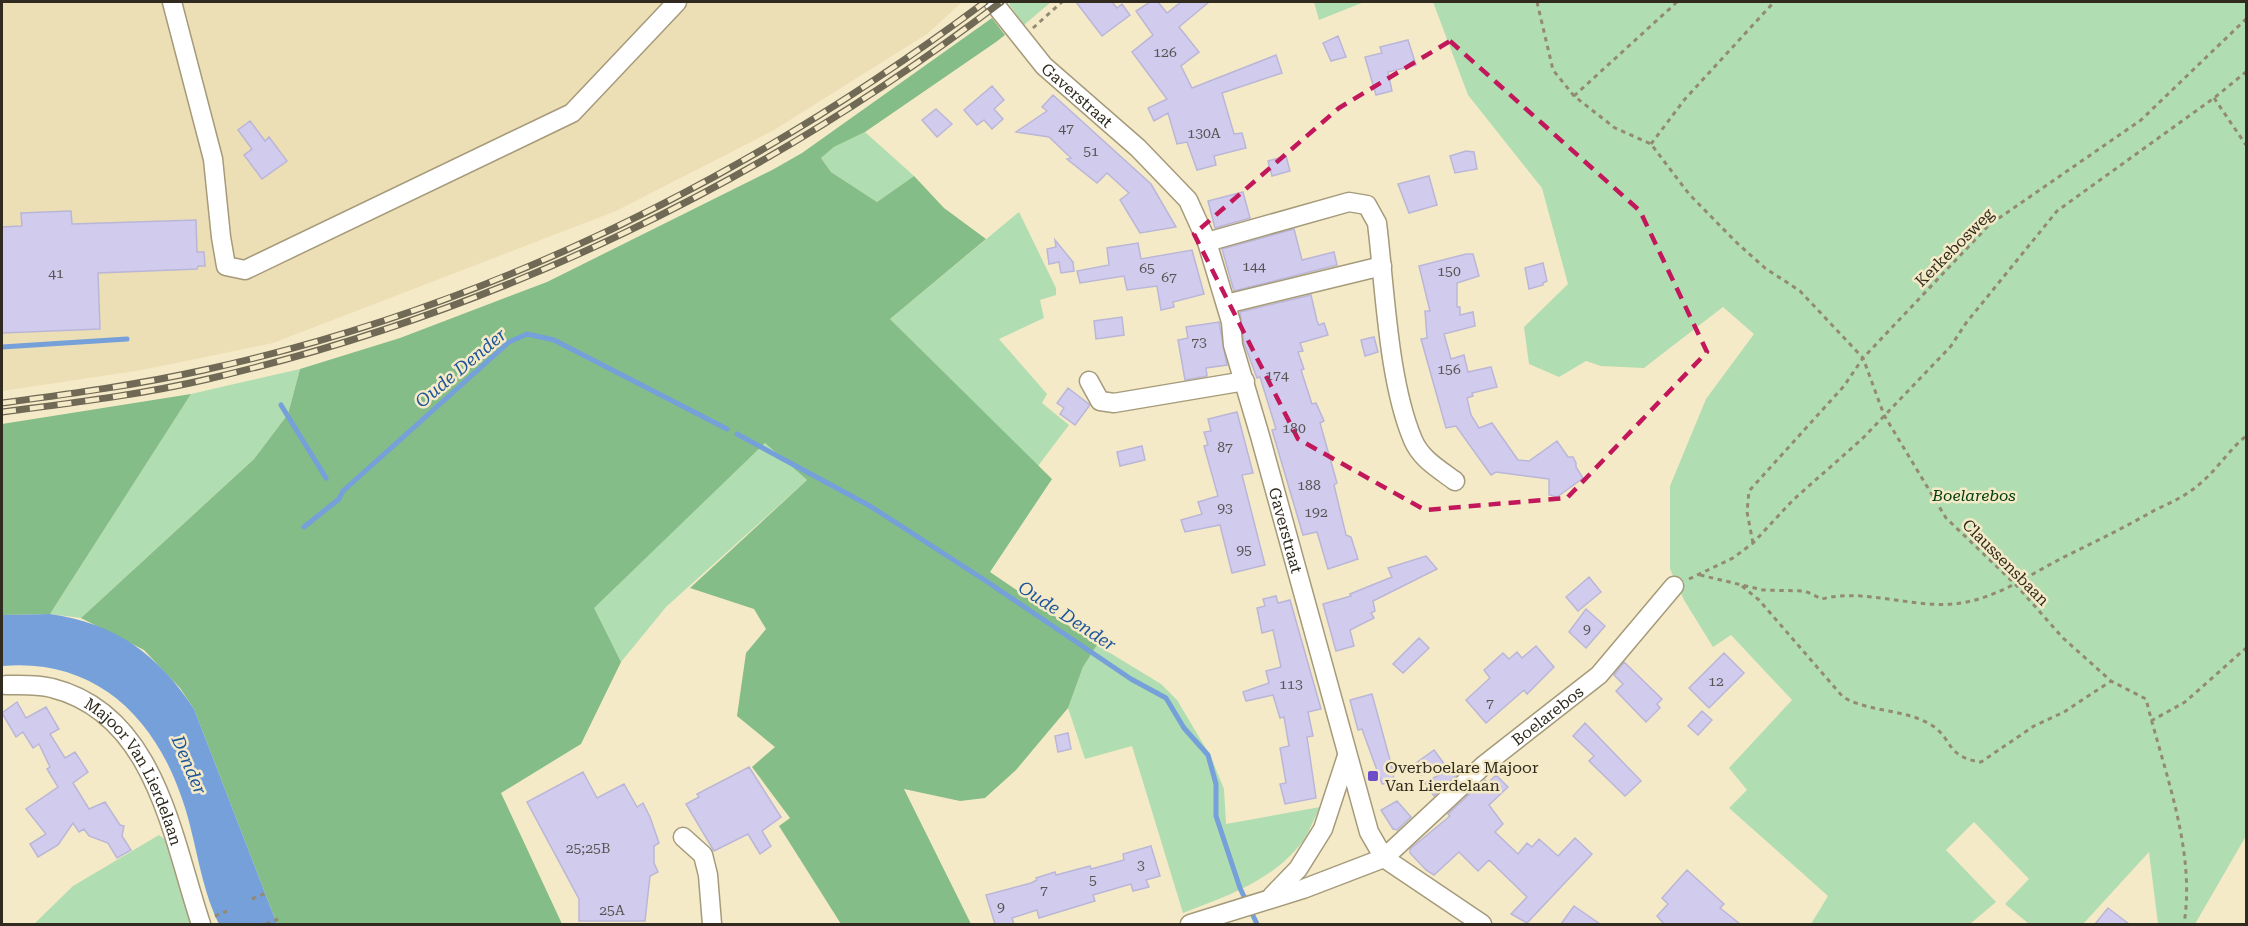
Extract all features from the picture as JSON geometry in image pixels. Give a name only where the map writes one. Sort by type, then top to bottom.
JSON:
[{"type":"street","points":[[172,2],[213,159],[220,237],[226,266],[244,270],[572,113],[677,2]]},
{"type":"street","name":"Gaverstraat","points":[[993,2],[1020,39],[1044,66],[1138,148],[1188,200],[1207,242],[1226,304],[1233,345],[1245,381],[1369,832],[1383,858],[1482,924]]},
{"type":"street","points":[[1207,242],[1349,202],[1367,205],[1377,223],[1397,387],[1414,441],[1429,462],[1455,481]]},
{"type":"street","points":[[1226,304],[1382,266]]},
{"type":"street","points":[[1089,381],[1100,401],[1114,403],[1245,381]]},
{"type":"street","name":"Boelarebos","points":[[1383,858],[1485,765],[1599,675],[1674,586]]},
{"type":"street","name":"Majoor Van Lierdelaan","points":[[6,685],[50,687],[72,694],[115,722],[135,746],[156,784],[206,921]]},
{"type":"street","points":[[1258,901],[1298,869],[1323,829],[1347,756]]},
{"type":"street","points":[[683,837],[703,855],[708,875],[712,924]]},
{"type":"street","points":[[1190,924],[1258,901],[1303,889],[1383,858]]},
{"type":"path","points":[[1020,39],[1062,2]]},
{"type":"path","name":"Claussensbaan","points":[[1537,2],[1553,70],[1574,96],[1615,128],[1651,144],[1689,194],[1736,242],[1765,268],[1800,291],[1863,358],[1884,415],[1946,518],[2016,585],[2063,638],[2111,681],[2146,699],[2184,849],[2189,895],[2184,924]]},
{"type":"path","points":[[1574,96],[1677,2]]},
{"type":"path","points":[[1651,144],[1685,99],[1774,2]]},
{"type":"path","name":"Kerkebosweg","points":[[1753,543],[1747,512],[1749,491],[1844,387],[1863,358],[1989,225],[2141,120],[2247,19]]},
{"type":"path","points":[[2247,72],[2057,211],[1966,323],[1951,346],[1862,439],[1793,500],[1753,543],[1733,558],[1698,575],[1774,591],[1805,591],[1822,600],[1839,595],[1931,604],[1965,603],[1998,594],[2180,498],[2202,482],[2247,436]]},
{"type":"path","points":[[2214,98],[2247,145]]},
{"type":"path","points":[[1739,583],[1759,600],[1843,697],[1858,706],[1926,722],[1942,733],[1950,748],[1964,760],[1981,762],[2034,726],[2064,712],[2111,681]]},
{"type":"path","points":[[2151,721],[2185,702],[2247,648]]},
{"type":"path","points":[[252,899],[266,893]]},
{"type":"path","points":[[206,921],[227,911]]},
{"type":"path","points":[[266,924],[278,919]]},
{"type":"highlighted area","points":[[1450,41],[1640,211],[1707,352],[1567,498],[1425,510],[1298,439],[1194,234],[1339,108]]},
{"type":"shaded area","points":[[2,2],[962,2],[927,34],[774,130],[616,211],[273,343],[142,370],[2,391]]},
{"type":"green space","points":[[1012,2],[1051,2],[1024,25],[1009,4]]},
{"type":"green space","points":[[1314,2],[1364,2],[1319,20]]},
{"type":"green space","name":"Boelarebos","points":[[1433,2],[2246,2],[2246,836],[2195,924],[2158,924],[2149,852],[2083,924],[2029,924],[2005,904],[2029,879],[1974,822],[1946,850],[1996,902],[1970,924],[1811,924],[1828,896],[1729,808],[1747,790],[1729,768],[1792,700],[1731,635],[1713,647],[1684,600],[1670,569],[1670,486],[1706,399],[1754,334],[1723,307],[1644,368],[1601,366],[1586,361],[1559,377],[1529,364],[1524,327],[1568,284],[1542,188],[1468,95]]},
{"type":"green space","points":[[992,18],[1005,35],[865,132],[834,147],[821,158],[831,172],[877,202],[914,176],[944,208],[986,239],[890,319],[1052,479],[990,572],[1097,645],[1083,667],[1068,708],[1016,770],[985,798],[960,801],[904,789],[971,924],[841,924],[779,826],[790,818],[752,767],[775,747],[737,716],[746,653],[766,629],[754,609],[690,588],[807,480],[765,443],[594,608],[621,662],[581,744],[501,793],[562,924],[277,924],[194,709],[180,688],[144,650],[81,618],[254,459],[288,414],[300,369],[400,338],[547,282],[774,169],[802,153]]},
{"type":"green space","points":[[865,132],[914,176],[877,202],[831,172],[821,158],[834,147]]},
{"type":"green space","points":[[1019,212],[1056,288],[1056,295],[1040,300],[1044,318],[999,339],[1047,394],[1042,403],[1069,425],[1038,466],[890,319]]},
{"type":"green space","points":[[300,369],[288,414],[254,459],[81,618],[50,614],[191,394]]},
{"type":"green space","points":[[191,394],[50,614],[2,615],[2,424]]},
{"type":"green space","points":[[765,443],[807,480],[666,607],[621,662],[593,608]]},
{"type":"green space","points":[[1097,645],[1161,684],[1177,700],[1211,757],[1224,789],[1226,824],[1320,807],[1303,841],[1278,867],[1248,886],[1183,913],[1132,746],[1085,759],[1068,708],[1083,667]]},
{"type":"green space","points":[[159,835],[168,842],[195,924],[34,924],[73,886]]},
{"type":"water","name":"Dender","points":[[50,614],[95,625],[133,644],[150,657],[180,689],[194,709],[277,924],[219,924],[207,893],[180,793],[168,764],[134,715],[114,696],[90,681],[63,671],[34,666],[2,666],[2,615]]},
{"type":"building","points":[[1076,2],[1112,2],[1117,8],[1122,4],[1130,15],[1102,36]]},
{"type":"building","points":[[1150,2],[1158,2],[1167,13],[1181,2],[1209,2],[1179,27],[1199,52],[1181,66],[1192,88],[1276,55],[1282,73],[1222,93],[1234,134],[1242,133],[1246,148],[1214,156],[1216,165],[1197,170],[1187,142],[1177,144],[1168,113],[1154,121],[1148,108],[1167,99],[1132,52],[1153,35],[1136,11]]},
{"type":"building","points":[[1338,36],[1346,57],[1331,61],[1323,43]]},
{"type":"building","points":[[1408,40],[1416,65],[1388,72],[1392,91],[1376,95],[1365,57],[1382,53],[1380,47]]},
{"type":"building","points":[[992,86],[1004,100],[994,109],[1003,119],[992,129],[984,120],[977,125],[964,110]]},
{"type":"building","points":[[1053,95],[1151,184],[1176,227],[1140,233],[1120,200],[1129,193],[1107,173],[1097,183],[1067,159],[1071,158],[1049,137],[1016,132],[1047,111],[1042,107]]},
{"type":"building","points":[[936,109],[952,124],[937,137],[922,120]]},
{"type":"building","points":[[250,121],[265,141],[269,137],[287,161],[262,179],[244,155],[252,149],[238,130]]},
{"type":"building","points":[[1466,151],[1474,152],[1477,169],[1455,173],[1450,156]]},
{"type":"building","points":[[1286,156],[1290,171],[1272,176],[1268,161]]},
{"type":"building","points":[[1429,176],[1437,205],[1409,213],[1398,184]]},
{"type":"building","points":[[1243,192],[1250,218],[1215,228],[1208,201]]},
{"type":"building","points":[[71,211],[72,224],[196,220],[197,252],[204,252],[205,266],[198,266],[197,269],[98,273],[100,329],[2,333],[2,227],[22,226],[21,213]]},
{"type":"building","points":[[1294,229],[1302,260],[1334,252],[1337,265],[1234,291],[1222,249]]},
{"type":"building","points":[[1055,240],[1073,262],[1074,271],[1061,273],[1059,262],[1049,264],[1047,249],[1056,247]]},
{"type":"building","points":[[1138,243],[1141,259],[1192,250],[1204,294],[1173,302],[1174,307],[1161,310],[1157,286],[1127,290],[1124,276],[1080,283],[1077,271],[1109,265],[1107,248]]},
{"type":"building","points":[[1473,254],[1479,276],[1457,283],[1457,307],[1460,307],[1460,315],[1473,312],[1475,326],[1444,334],[1451,359],[1464,355],[1468,372],[1491,367],[1497,387],[1472,393],[1473,396],[1467,398],[1471,415],[1479,428],[1492,423],[1518,460],[1529,461],[1557,441],[1568,457],[1573,457],[1583,478],[1557,497],[1549,495],[1549,479],[1496,472],[1491,475],[1456,426],[1446,428],[1421,339],[1427,338],[1425,311],[1430,311],[1419,266]]},
{"type":"building","points":[[1543,263],[1547,281],[1543,285],[1529,289],[1525,268]]},
{"type":"building","points":[[1311,295],[1317,321],[1319,325],[1324,323],[1328,335],[1300,343],[1303,351],[1298,352],[1304,369],[1301,370],[1312,404],[1316,403],[1324,421],[1320,423],[1337,483],[1334,485],[1346,535],[1351,537],[1358,559],[1328,569],[1317,532],[1303,535],[1272,430],[1276,429],[1260,377],[1257,378],[1244,343],[1240,312]]},
{"type":"building","points":[[1122,317],[1124,335],[1096,339],[1094,321]]},
{"type":"building","points":[[1219,322],[1227,365],[1206,368],[1207,376],[1185,380],[1178,340],[1188,338],[1186,327]]},
{"type":"building","points":[[1374,337],[1378,352],[1365,356],[1361,340]]},
{"type":"building","points":[[1068,388],[1090,405],[1075,425],[1060,414],[1064,408],[1057,403]]},
{"type":"building","points":[[1237,412],[1253,473],[1242,475],[1265,565],[1232,573],[1220,525],[1185,532],[1181,520],[1202,514],[1198,502],[1218,496],[1204,446],[1208,445],[1204,432],[1211,431],[1208,419]]},
{"type":"building","points":[[1142,446],[1145,460],[1120,466],[1117,452]]},
{"type":"building","points":[[1426,556],[1437,569],[1373,601],[1375,611],[1371,613],[1374,618],[1350,630],[1354,646],[1336,651],[1323,604],[1351,596],[1350,594],[1392,577],[1388,568]]},
{"type":"building","points":[[1589,577],[1601,592],[1578,611],[1566,597]]},
{"type":"building","points":[[1276,596],[1278,603],[1290,600],[1321,709],[1308,712],[1313,736],[1307,737],[1316,798],[1285,804],[1280,784],[1286,783],[1280,748],[1289,746],[1284,717],[1280,718],[1273,695],[1246,701],[1243,692],[1269,683],[1266,671],[1281,667],[1273,630],[1262,633],[1257,608],[1265,606],[1263,599]]},
{"type":"building","points":[[1586,609],[1605,626],[1586,648],[1569,632]]},
{"type":"building","points":[[1419,638],[1429,648],[1403,673],[1393,664]]},
{"type":"building","points":[[1536,646],[1554,667],[1527,694],[1524,690],[1486,723],[1466,700],[1490,678],[1484,670],[1503,653],[1509,659],[1517,652],[1522,658]]},
{"type":"building","points":[[1724,653],[1744,673],[1709,708],[1689,688]]},
{"type":"building","points":[[1624,662],[1662,699],[1657,704],[1660,708],[1646,722],[1616,691],[1623,684],[1614,675]]},
{"type":"building","points":[[1372,694],[1394,782],[1382,784],[1362,729],[1358,730],[1350,700]]},
{"type":"building","points":[[17,702],[26,718],[46,707],[59,729],[50,734],[65,758],[75,752],[88,772],[73,783],[89,809],[105,802],[120,825],[124,826],[122,836],[131,850],[117,858],[108,843],[89,836],[84,829],[79,832],[73,823],[58,845],[38,857],[30,844],[46,834],[26,809],[58,787],[47,769],[50,767],[39,744],[33,748],[23,732],[16,737],[2,713]]},
{"type":"building","points":[[1702,711],[1712,720],[1698,735],[1688,726]]},
{"type":"building","points":[[1585,723],[1641,781],[1625,796],[1589,761],[1594,756],[1573,736]]},
{"type":"building","points":[[1068,733],[1071,749],[1058,752],[1055,736]]},
{"type":"building","points":[[1434,750],[1448,769],[1421,775],[1416,763]]},
{"type":"building","points":[[1456,765],[1461,771],[1434,796],[1425,783]]},
{"type":"building","points":[[749,767],[781,817],[762,831],[771,846],[760,854],[748,834],[714,851],[686,804],[699,797],[697,794]]},
{"type":"building","points":[[583,772],[597,798],[624,784],[637,807],[643,803],[650,817],[659,843],[654,846],[654,863],[658,872],[650,876],[645,921],[579,921],[579,899],[527,802]]},
{"type":"building","points":[[1496,775],[1508,787],[1489,805],[1503,824],[1495,832],[1518,854],[1527,843],[1532,847],[1539,839],[1558,856],[1575,838],[1592,854],[1527,923],[1511,914],[1527,897],[1489,860],[1478,871],[1459,852],[1434,875],[1410,853],[1410,849],[1450,816],[1448,814],[1476,788],[1485,780],[1488,783]]},
{"type":"building","points":[[1397,801],[1411,817],[1397,830],[1393,829],[1381,810]]},
{"type":"building","points":[[1151,846],[1160,876],[1146,880],[1149,887],[1133,891],[1131,884],[1093,895],[1095,901],[1039,918],[1037,910],[1012,918],[1014,924],[995,924],[986,895],[1031,883],[1037,880],[1036,878],[1055,872],[1056,875],[1090,866],[1091,869],[1124,860],[1123,854]]},
{"type":"building","points":[[1687,870],[1724,904],[1720,908],[1740,924],[1664,924],[1657,916],[1668,904],[1662,898]]},
{"type":"building","points":[[1574,906],[1600,924],[1561,924]]},
{"type":"building","points":[[2108,908],[2129,924],[2095,924]]},
{"type":"waterway","name":"Oude Dender","points":[[304,527],[339,499],[343,491],[509,342],[527,334],[554,340],[727,429]]},
{"type":"waterway","points":[[2,347],[127,339]]},
{"type":"waterway","points":[[281,405],[326,478]]},
{"type":"waterway","name":"Oude Dender","points":[[737,434],[870,506],[1131,679],[1166,698],[1184,728],[1208,755],[1216,784],[1216,816],[1240,888],[1257,924]]},
{"type":"railway","points":[[2,403],[103,389],[179,375],[310,343],[414,310],[515,272],[614,228],[711,178],[805,124],[896,65],[985,2]]},
{"type":"railway","points":[[2,412],[131,394],[208,379],[315,351],[421,317],[524,278],[624,233],[723,183],[818,127],[911,67],[1001,2]]},
{"type":"place","name":"Overboelare Majoor Van Lierdelaan","points":[[1373,776]]}]
